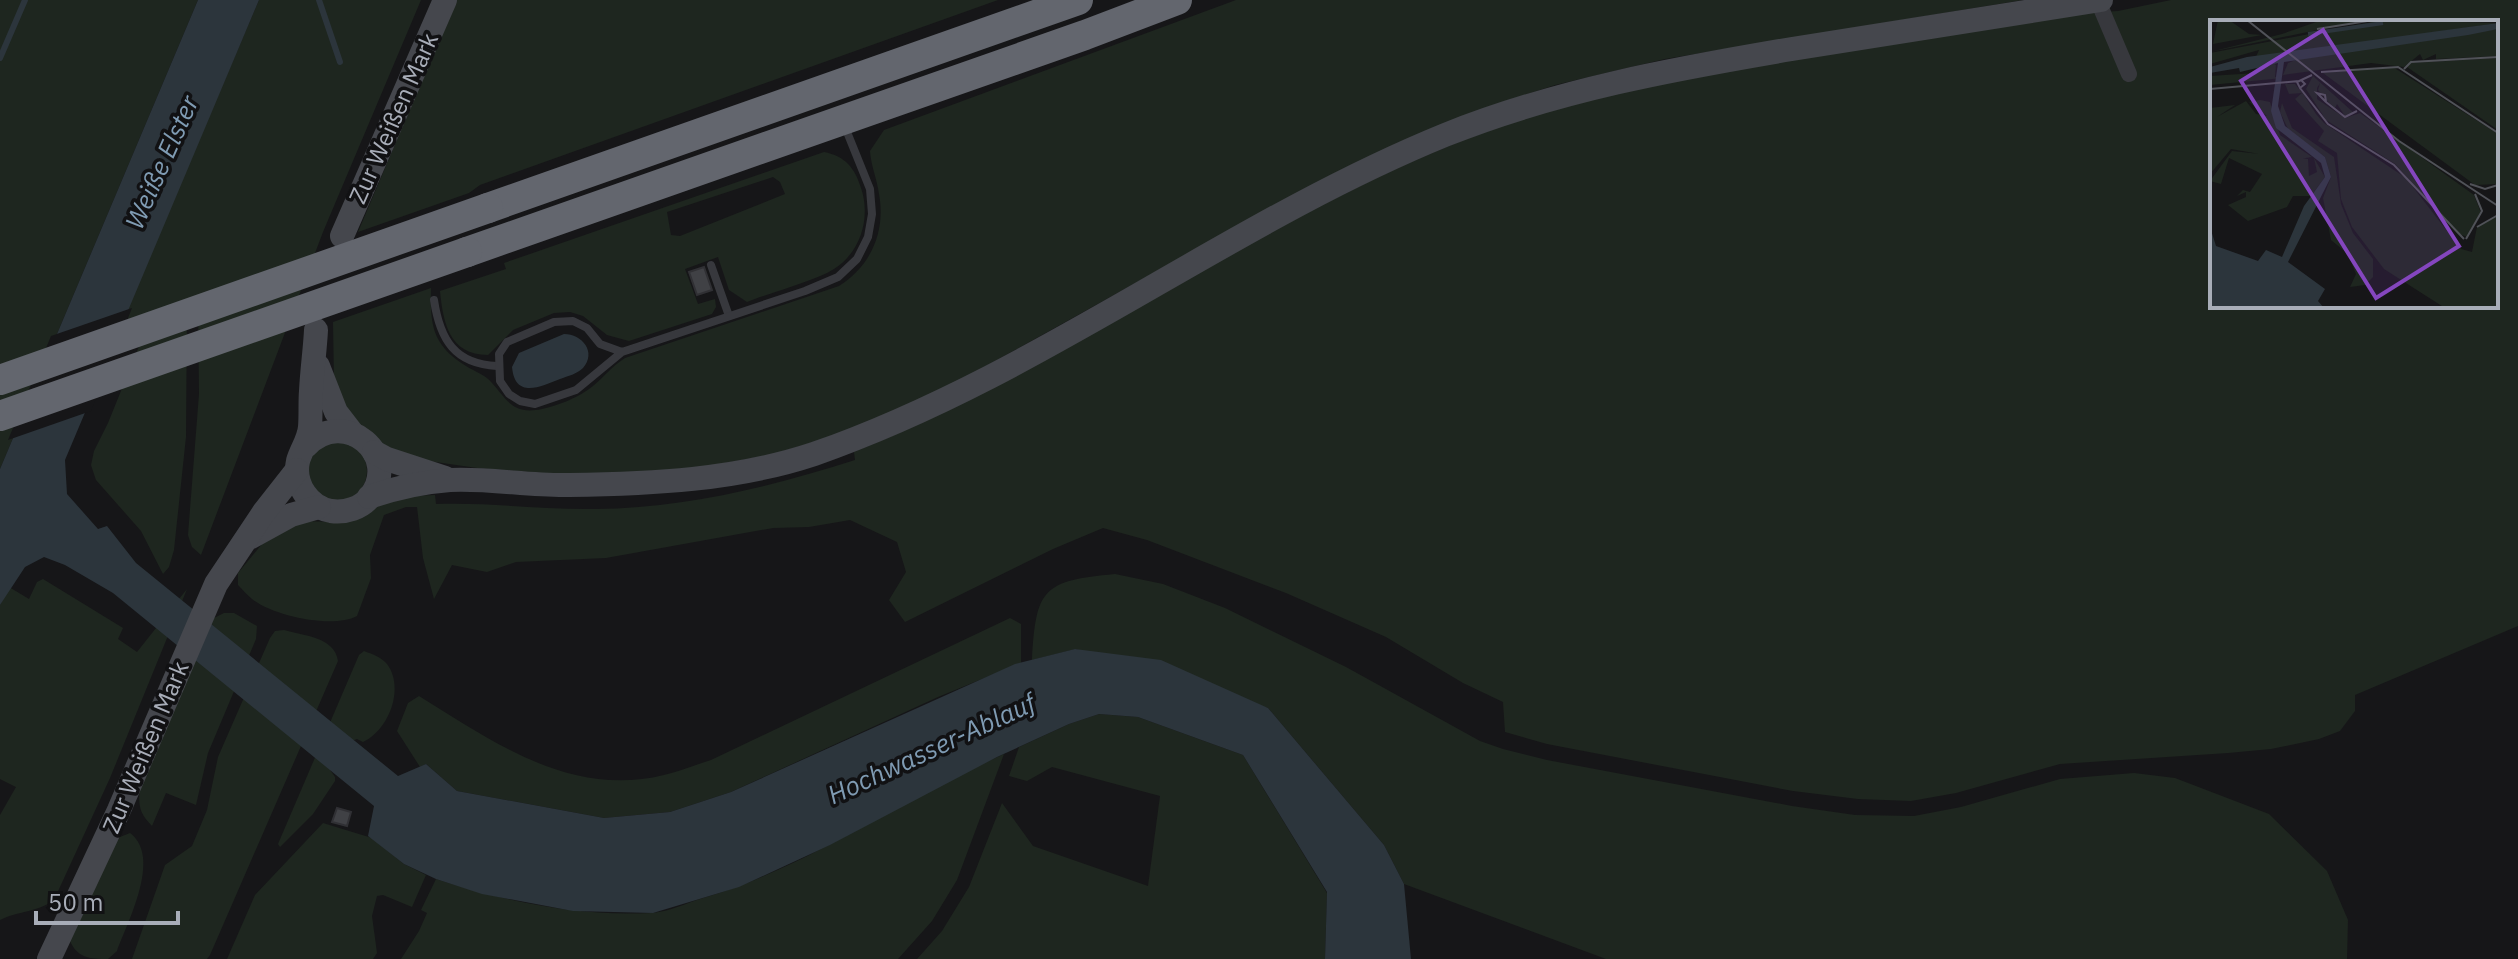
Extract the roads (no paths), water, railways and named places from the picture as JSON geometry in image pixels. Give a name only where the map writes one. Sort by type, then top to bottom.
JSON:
[{"type":"highway","points":[[0,380],[1078,0]]},
{"type":"highway","points":[[0,416],[1177,0]]},
{"type":"main road","name":"Zur Weißen Mark","points":[[342,236],[445,0]]},
{"type":"main road","points":[[451,480],[567,485],[669,481],[728,475],[808,456],[897,423],[974,385],[1310,198],[1443,136],[1504,113],[1561,95],[1669,69],[2099,0]]},
{"type":"main road","name":"Zur Weißen Mark","points":[[49,959],[119,810],[216,584],[264,512],[297,470],[311,429],[316,330]]},
{"type":"main road","name":"Zur Weißen Mark","points":[[315,357],[336,412],[353,434],[387,459],[451,480]]},
{"type":"main road","points":[[306,446],[327,432],[353,434]]},
{"type":"main road","points":[[369,497],[378,480],[374,452]]},
{"type":"main road","points":[[297,470],[301,488],[319,507]]},
{"type":"main road","name":"Zur Weißen Mark","points":[[249,538],[291,515],[319,507],[340,512],[351,510],[369,497],[404,487],[451,480]]},
{"type":"street","points":[[2099,0],[2129,74]]},
{"type":"lane","points":[[622,352],[600,344],[587,328],[573,321],[554,322],[507,342],[499,354],[497,366],[500,381],[509,394],[520,401],[535,404],[576,390],[622,352],[838,277],[857,259],[868,237],[872,214],[870,189],[841,119]]},
{"type":"lane","points":[[711,265],[729,316]]},
{"type":"lane","points":[[434,300],[445,340],[461,357],[481,365],[497,366]]},
{"type":"water","points":[[198,0],[259,0],[65,460],[67,494],[98,529],[107,526],[136,563],[398,776],[426,764],[457,791],[604,818],[670,812],[731,792],[1015,664],[1075,649],[1161,660],[1268,708],[1384,845],[1404,884],[1411,959],[1325,959],[1327,892],[1243,755],[1138,717],[1099,714],[1069,724],[997,757],[830,845],[739,887],[653,913],[573,911],[482,894],[436,879],[404,864],[368,836],[374,806],[113,593],[65,565],[44,557],[25,567],[0,605],[0,469]]},
{"type":"water","points":[[564,334],[577,337],[586,345],[588,356],[583,368],[537,387],[518,384],[512,367],[519,353]]},
{"type":"waterway","points":[[0,58],[25,0]]},
{"type":"waterway","points":[[319,0],[340,62]]},
{"type":"water label","name":"Weiße Elster","points":[[161,162]]},
{"type":"water label","name":"Hochwasser-Ablauf","points":[[931,748]]}]
